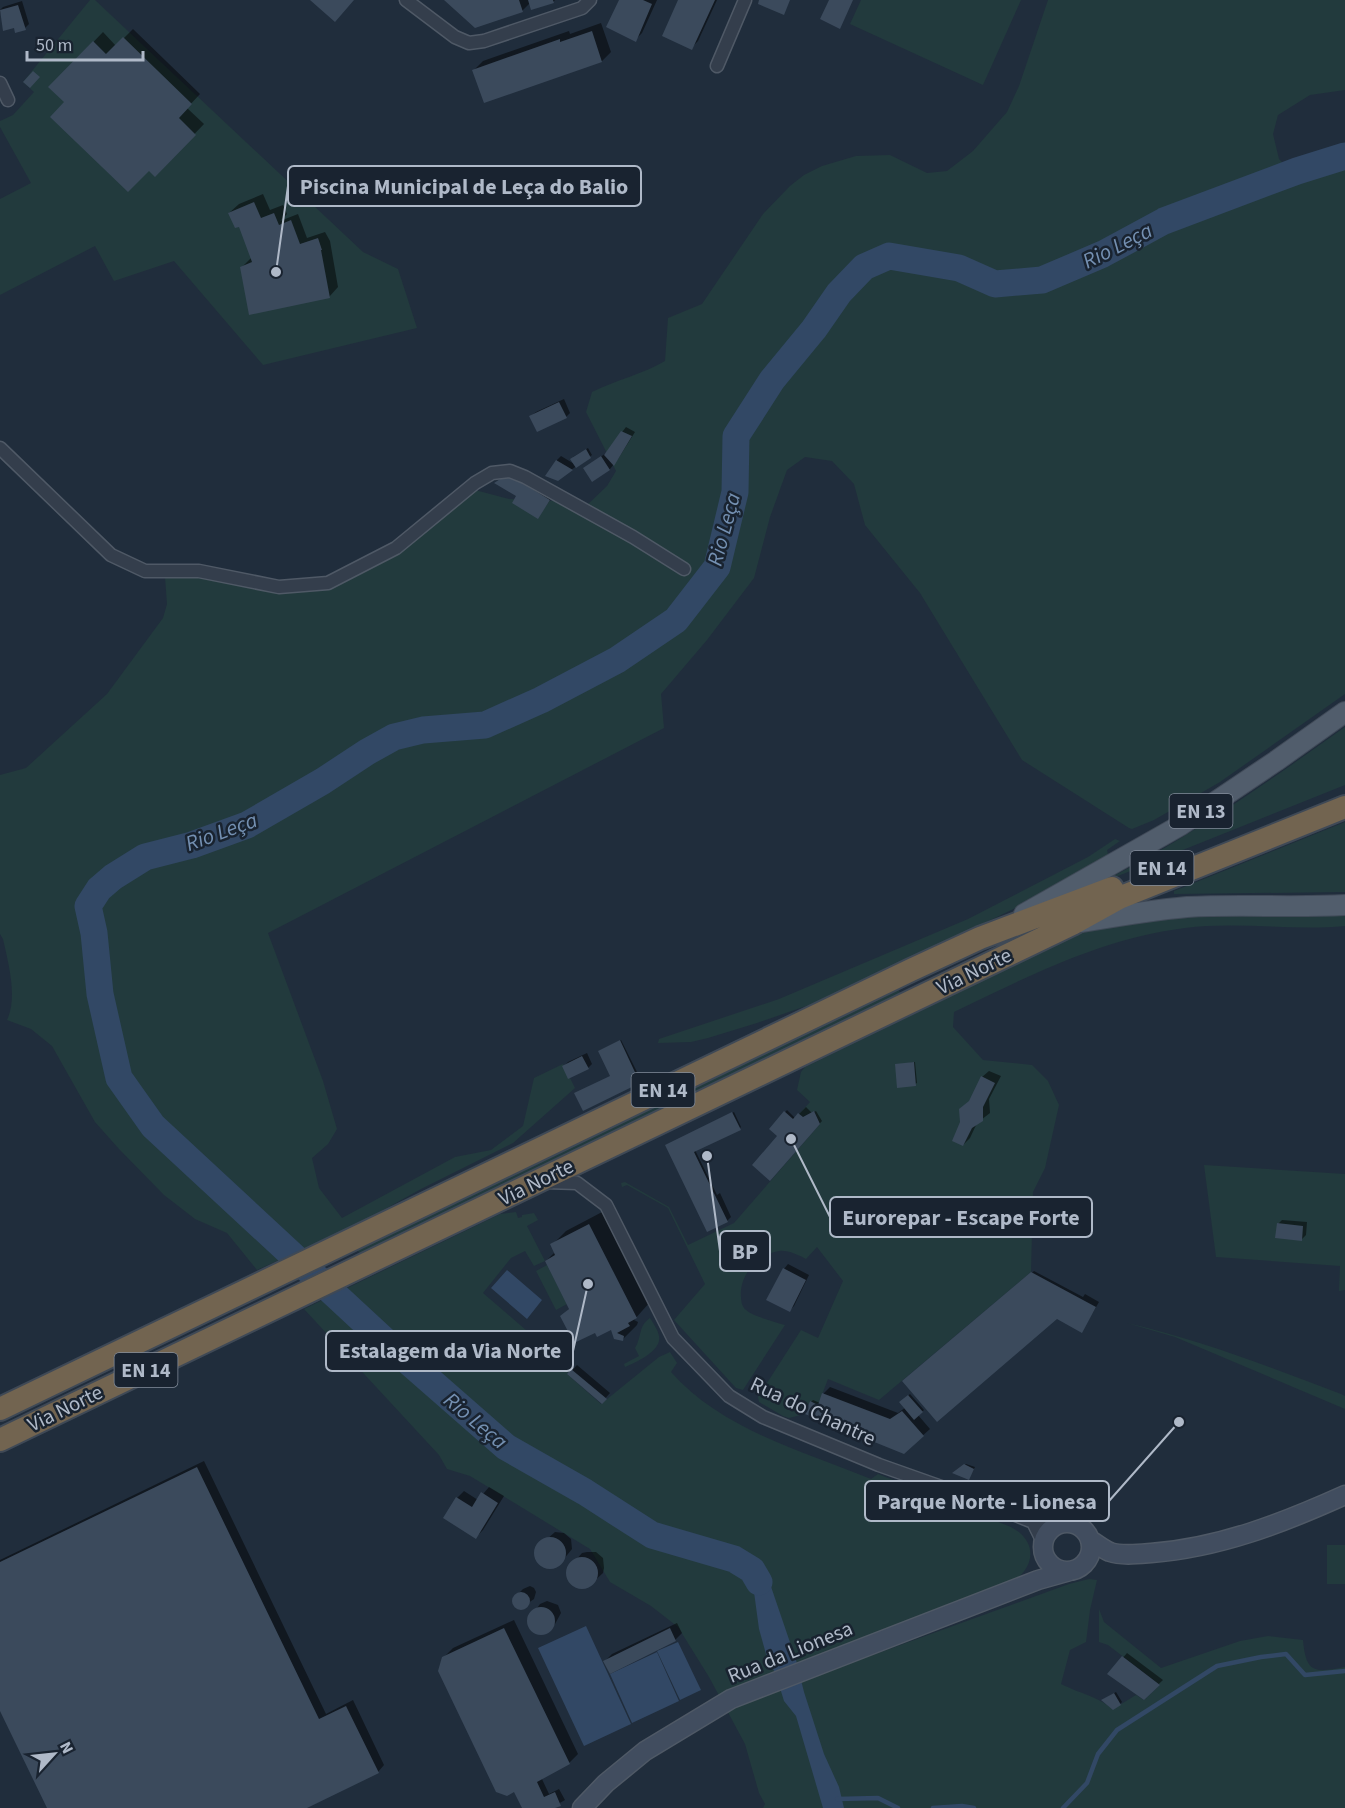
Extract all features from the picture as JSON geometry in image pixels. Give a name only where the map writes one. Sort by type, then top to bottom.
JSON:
[{"type":"highway","name":"EN 14","points":[[980,938],[1056,911],[1345,797]]},
{"type":"highway","name":"EN 14","points":[[1072,924],[1119,898],[1345,807]]},
{"type":"highway","name":"Via Norte","points":[[0,1440],[1072,924]]},
{"type":"highway","name":"Via Norte","points":[[0,1409],[980,938]]},
{"type":"main road","name":"EN 13","points":[[980,938],[1181,825],[1345,712]]},
{"type":"main road","points":[[1072,924],[1152,910],[1189,907],[1230,905],[1311,907],[1345,904]]},
{"type":"street","points":[[406,0],[455,37],[469,43],[484,41],[582,8],[590,0]]},
{"type":"street","points":[[717,66],[745,0]]},
{"type":"street","points":[[0,83],[8,100]]},
{"type":"street","points":[[0,448],[111,555],[146,571],[199,571],[279,586],[328,583],[396,548],[475,483],[492,473],[510,471],[525,477],[633,537],[684,569]]},
{"type":"street","name":"Rua do Chantre","points":[[536,1182],[577,1183],[606,1205],[673,1338],[729,1396],[763,1417],[879,1465],[1033,1522],[1056,1526]]},
{"type":"street","points":[[1111,1552],[1078,1567],[1056,1569],[1043,1553],[1043,1542],[1047,1533],[1056,1526],[1068,1523],[1084,1530],[1090,1540],[1111,1552],[1156,1553],[1227,1540],[1276,1524],[1345,1495]]},
{"type":"street","points":[[1033,1522],[1043,1542]]},
{"type":"street","points":[[1078,1567],[1090,1554],[1090,1540]]},
{"type":"street","points":[[1038,1580],[1048,1562]]},
{"type":"street","name":"Rua da Lionesa","points":[[582,1808],[606,1783],[645,1751],[731,1699],[819,1663],[1078,1567]]},
{"type":"green space","points":[[90,0],[95,0],[363,252],[398,269],[417,328],[263,365],[174,261],[114,281],[95,246],[0,295],[0,199],[31,183],[0,127],[0,121],[13,115],[34,92],[23,82]]},
{"type":"green space","points":[[861,0],[1021,0],[983,85],[850,24]]},
{"type":"green space","points":[[1048,0],[1345,0],[1345,90],[1310,95],[1278,115],[1273,134],[1279,159],[1301,182],[1345,167],[1345,694],[1220,782],[1154,820],[1132,829],[1129,828],[1022,760],[920,593],[865,525],[854,484],[832,461],[805,457],[787,470],[770,517],[754,578],[707,640],[661,694],[664,728],[268,933],[323,1081],[337,1129],[328,1144],[312,1158],[319,1188],[342,1218],[455,1157],[491,1150],[523,1126],[534,1078],[563,1064],[575,1088],[513,1143],[421,1189],[360,1223],[257,1270],[227,1233],[195,1219],[164,1195],[119,1149],[95,1122],[52,1046],[31,1029],[7,1020],[12,1001],[12,990],[3,939],[0,934],[0,775],[26,768],[107,694],[163,618],[167,604],[165,577],[186,574],[249,580],[345,582],[420,537],[427,523],[475,490],[509,499],[574,502],[584,508],[607,486],[616,471],[586,412],[592,392],[665,361],[668,318],[702,304],[763,214],[804,175],[822,166],[856,156],[890,155],[927,173],[947,171],[973,151],[1007,112],[1019,86]]},
{"type":"green space","points":[[1345,727],[1345,785],[1098,884],[1194,830]]},
{"type":"green space","points":[[1345,822],[1345,892],[1174,894],[1174,891]]},
{"type":"green space","points":[[1115,839],[1120,841],[1107,850],[1109,859],[1067,883],[832,997],[708,1038],[691,1042],[658,1043],[659,1039],[779,999],[968,919],[1088,857]]},
{"type":"green space","points":[[1345,911],[1345,926],[1205,926],[1154,933],[1094,950],[1066,961],[954,1012],[953,1027],[983,1060],[1032,1065],[1048,1081],[1059,1105],[1045,1168],[1033,1192],[1031,1272],[879,1400],[828,1379],[818,1405],[810,1401],[805,1414],[789,1418],[759,1402],[758,1397],[801,1330],[818,1338],[843,1281],[817,1247],[806,1259],[786,1251],[764,1256],[751,1267],[743,1281],[741,1300],[744,1307],[764,1319],[785,1325],[743,1390],[736,1388],[674,1320],[705,1284],[668,1208],[627,1185],[622,1187],[621,1183],[625,1182],[669,1207],[688,1245],[734,1223],[820,1124],[814,1111],[803,1117],[799,1114],[810,1102],[797,1090],[801,1072],[805,1067],[1081,933],[1152,918]]},
{"type":"green space","points":[[897,988],[901,994],[362,1254],[355,1249]]},
{"type":"green space","points":[[1204,1165],[1345,1174],[1345,1290],[1339,1291],[1340,1266],[1216,1257]]},
{"type":"green space","points":[[516,1212],[518,1218],[534,1213],[538,1220],[527,1226],[545,1261],[534,1266],[525,1251],[511,1258],[483,1293],[571,1369],[567,1374],[601,1404],[659,1357],[670,1352],[677,1363],[671,1372],[691,1392],[738,1424],[791,1448],[871,1479],[878,1474],[1011,1527],[1026,1540],[1030,1547],[1029,1563],[1018,1578],[1010,1584],[817,1656],[823,1673],[1069,1584],[1089,1579],[1097,1580],[1086,1642],[1070,1650],[1061,1684],[1113,1709],[1136,1695],[1144,1700],[1160,1685],[1108,1645],[1099,1642],[1099,1609],[1104,1622],[1161,1668],[1240,1641],[1268,1636],[1303,1640],[1306,1659],[1314,1668],[1326,1670],[1345,1667],[1345,1808],[763,1808],[765,1804],[759,1793],[745,1744],[709,1677],[678,1627],[651,1606],[610,1582],[590,1549],[470,1476],[447,1469],[439,1455],[304,1309],[500,1214]]},
{"type":"green space","points":[[547,1265],[567,1304],[556,1310],[536,1271]]},
{"type":"green space","points":[[650,1318],[657,1329],[659,1341],[647,1355],[625,1367],[624,1364],[639,1356],[635,1348],[642,1328]]},
{"type":"green space","points":[[1127,1323],[1209,1346],[1341,1394],[1345,1396],[1345,1409],[1175,1337]]},
{"type":"green space","points":[[1327,1545],[1345,1545],[1345,1584],[1327,1584]]},
{"type":"water","points":[[507,1270],[542,1300],[527,1319],[491,1288]]},
{"type":"water","points":[[738,1553],[765,1569],[796,1660],[824,1754],[839,1787],[844,1808],[823,1808],[796,1716],[784,1701],[776,1675],[766,1654],[750,1579],[723,1568]]},
{"type":"water","points":[[586,1626],[631,1724],[584,1746],[538,1648]]},
{"type":"water","points":[[678,1642],[701,1690],[680,1700],[657,1651]]},
{"type":"water","points":[[657,1652],[679,1701],[632,1723],[610,1674]]},
{"type":"building","points":[[310,0],[354,0],[335,22]]},
{"type":"building","points":[[444,0],[519,0],[523,12],[475,28]]},
{"type":"building","points":[[528,0],[553,0],[554,3],[531,10]]},
{"type":"building","points":[[619,0],[643,0],[652,4],[636,42],[606,27]]},
{"type":"building","points":[[678,0],[715,0],[692,50],[662,36]]},
{"type":"building","points":[[759,0],[790,0],[784,15],[758,4]]},
{"type":"building","points":[[829,0],[853,0],[840,29],[820,19]]},
{"type":"building","points":[[18,5],[26,30],[15,33],[14,28],[3,31],[0,10]]},
{"type":"building","points":[[592,31],[602,62],[484,103],[472,70],[560,39],[560,42]]},
{"type":"building","points":[[123,37],[192,104],[179,118],[196,135],[155,177],[149,171],[128,192],[50,117],[64,102],[48,87],[93,41],[106,54]]},
{"type":"building","points":[[33,71],[40,77],[30,88],[23,82]]},
{"type":"building","points":[[254,202],[261,218],[274,213],[279,225],[291,220],[300,244],[318,238],[330,298],[249,315],[240,267],[252,262],[239,227],[235,228],[228,213]]},
{"type":"building","points":[[559,402],[567,418],[537,432],[529,416]]},
{"type":"building","points":[[621,431],[632,436],[614,466],[604,455]]},
{"type":"building","points":[[586,449],[591,458],[576,468],[570,459]]},
{"type":"building","points":[[601,456],[610,470],[592,482],[583,468]]},
{"type":"building","points":[[556,460],[573,470],[558,481],[545,476]]},
{"type":"building","points":[[508,474],[550,500],[538,519],[512,503],[516,496],[494,483]]},
{"type":"building","points":[[620,1040],[640,1083],[583,1111],[574,1093],[610,1076],[598,1051]]},
{"type":"building","points":[[582,1056],[589,1069],[568,1079],[562,1066]]},
{"type":"building","points":[[914,1062],[916,1086],[897,1088],[895,1064]]},
{"type":"building","points":[[981,1076],[995,1083],[983,1107],[983,1121],[972,1128],[963,1146],[952,1141],[960,1122],[959,1109],[969,1101]]},
{"type":"building","points":[[784,1111],[793,1119],[798,1113],[803,1117],[814,1111],[820,1124],[770,1181],[752,1165],[777,1136],[769,1129]]},
{"type":"building","points":[[732,1112],[741,1130],[694,1152],[728,1222],[707,1232],[665,1145]]},
{"type":"building","points":[[1277,1223],[1303,1226],[1302,1241],[1275,1238]]},
{"type":"building","points":[[589,1224],[637,1318],[628,1323],[630,1326],[617,1333],[624,1336],[623,1341],[614,1339],[611,1330],[597,1337],[595,1333],[574,1343],[560,1316],[569,1309],[545,1261],[555,1255],[550,1244]]},
{"type":"building","points":[[783,1268],[806,1280],[790,1312],[766,1300]]},
{"type":"building","points":[[1031,1272],[1096,1307],[1082,1333],[1057,1319],[937,1422],[902,1381]]},
{"type":"building","points":[[571,1369],[607,1399],[602,1404],[567,1374]]},
{"type":"building","points":[[822,1393],[890,1419],[902,1411],[924,1436],[904,1454],[805,1414],[810,1401],[818,1405]]},
{"type":"building","points":[[908,1395],[923,1412],[914,1420],[899,1402]]},
{"type":"building","points":[[964,1464],[974,1469],[969,1480],[952,1473]]},
{"type":"building","points":[[197,1467],[319,1719],[346,1706],[379,1773],[307,1808],[47,1808],[0,1711],[0,1562]]},
{"type":"building","points":[[481,1492],[498,1503],[476,1539],[443,1518],[456,1497],[472,1507]]},
{"type":"building","points":[[550,1537],[561,1542],[566,1553],[561,1564],[550,1569],[539,1564],[534,1553],[539,1542]]},
{"type":"building","points":[[582,1557],[593,1562],[598,1573],[593,1584],[582,1589],[571,1584],[566,1573],[571,1562]]},
{"type":"building","points":[[521,1592],[527,1595],[530,1601],[527,1607],[521,1610],[515,1607],[512,1601],[515,1595]]},
{"type":"building","points":[[541,1607],[551,1611],[555,1621],[551,1631],[541,1635],[531,1631],[527,1621],[531,1611]]},
{"type":"building","points":[[504,1628],[570,1764],[537,1782],[544,1797],[555,1792],[561,1806],[555,1808],[522,1808],[514,1792],[507,1796],[496,1792],[438,1671],[442,1657]]},
{"type":"building","points":[[670,1628],[676,1641],[610,1674],[603,1661]]},
{"type":"building","points":[[1122,1656],[1160,1685],[1144,1700],[1107,1674]]},
{"type":"building","points":[[1114,1693],[1121,1705],[1113,1710],[1101,1700]]},
{"type":"waterway","name":"Rio Leça","points":[[759,1582],[752,1570],[734,1559],[652,1535],[585,1492],[506,1447],[386,1342],[153,1126],[119,1078],[100,994],[94,933],[88,906],[99,889],[113,877],[145,857],[192,845],[247,825],[394,737],[423,730],[485,725],[541,700],[617,660],[676,620],[717,567],[735,492],[736,436],[772,380],[814,329],[839,293],[864,267],[889,256],[959,268],[995,284],[1042,280],[1103,254],[1164,221],[1297,171],[1345,156]]},
{"type":"waterway","points":[[1063,1808],[1087,1783],[1098,1754],[1117,1730],[1217,1666],[1286,1654],[1305,1675],[1345,1671]]},
{"type":"waterway","points":[[837,1799],[878,1798],[898,1808]]},
{"type":"waterway","points":[[933,1808],[962,1806],[974,1808]]},
{"type":"place","name":"Piscina Municipal de Leça do Balio","points":[[276,272]]},
{"type":"place","name":"Eurorepar - Escape Forte","points":[[791,1139]]},
{"type":"place","name":"BP","points":[[707,1156]]},
{"type":"place","name":"Estalagem da Via Norte","points":[[588,1284]]},
{"type":"place","name":"Parque Norte - Lionesa","points":[[1179,1422]]}]
